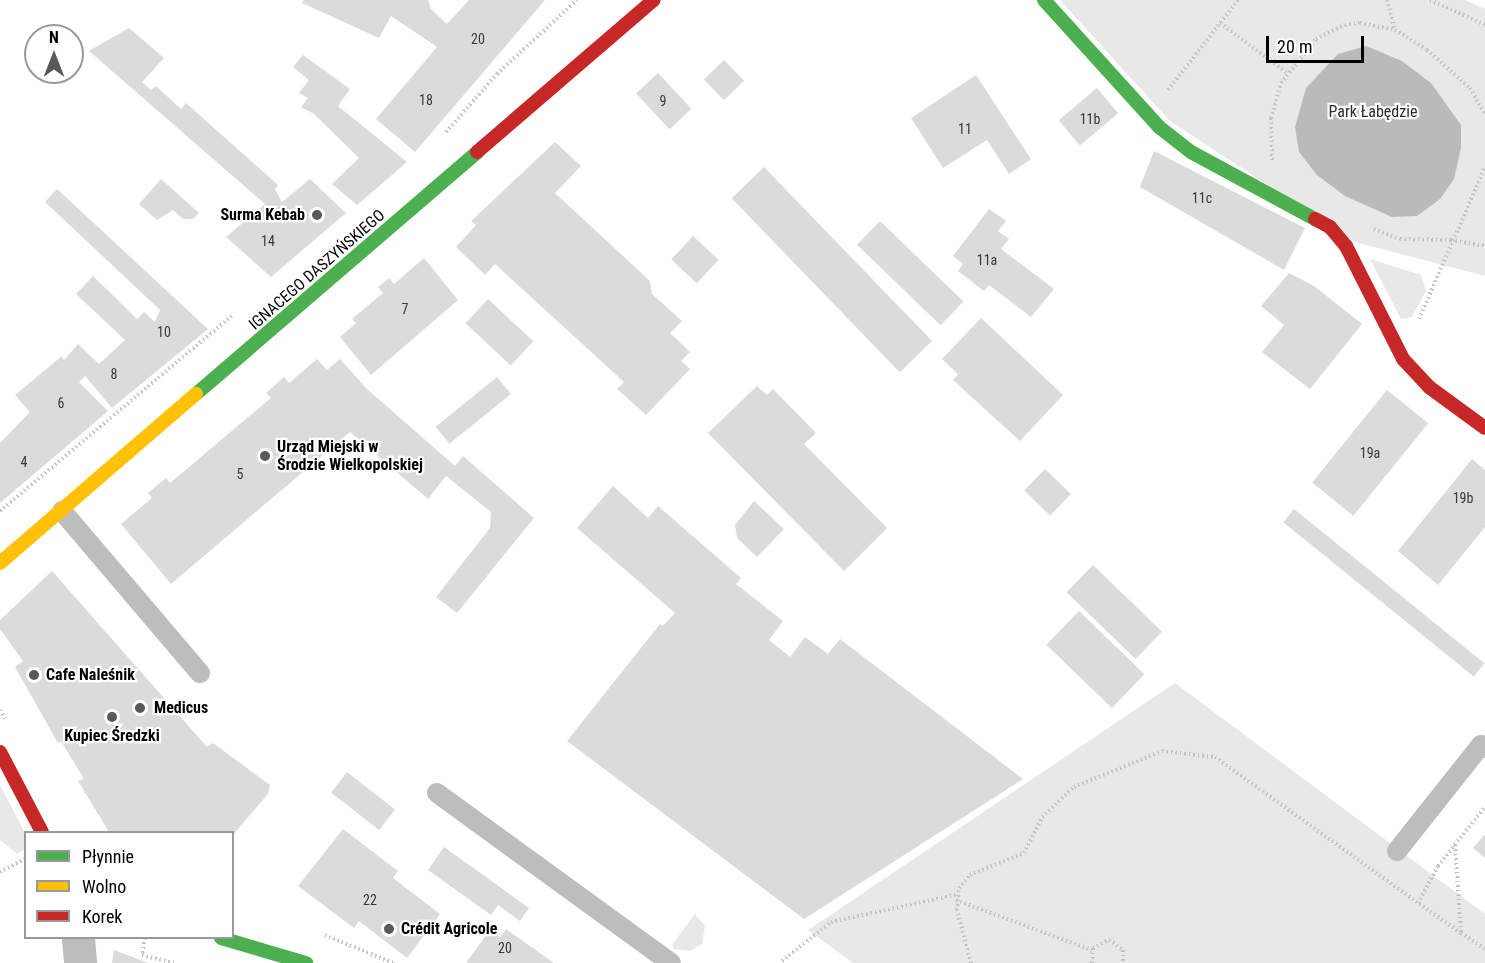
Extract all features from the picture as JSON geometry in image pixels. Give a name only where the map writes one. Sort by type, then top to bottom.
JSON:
[{"type":"street","name":"IGNACEGO DASZYŃSKIEGO","points":[[0,562],[654,0]]},
{"type":"street","points":[[1044,0],[1160,127],[1191,152],[1330,227],[1346,246],[1403,359],[1428,387],[1485,428]]},
{"type":"street","points":[[0,752],[41,831]]},
{"type":"street","points":[[78,939],[80,963]]},
{"type":"street","points":[[224,939],[306,963]]},
{"type":"lane","points":[[62,511],[200,673]]},
{"type":"lane","points":[[1397,851],[1481,745],[1485,748]]},
{"type":"lane","points":[[437,793],[671,963]]},
{"type":"path","points":[[440,139],[497,74],[577,0]]},
{"type":"path","points":[[1164,96],[1238,0]]},
{"type":"path","points":[[1387,0],[1395,30]]},
{"type":"path","points":[[1430,0],[1485,25]]},
{"type":"path","points":[[1220,23],[1287,73]]},
{"type":"path","points":[[1280,169],[1272,160],[1271,118],[1287,73],[1300,55],[1330,30],[1360,23],[1395,30],[1444,62],[1470,88],[1485,114]]},
{"type":"path","points":[[1403,359],[1451,240],[1478,189],[1485,167]]},
{"type":"path","points":[[1369,227],[1400,239],[1451,240],[1485,246]]},
{"type":"path","points":[[0,511],[238,310]]},
{"type":"path","points":[[971,963],[956,900],[970,875],[1024,853],[1042,817],[1074,787],[1162,752],[1215,757],[1485,949]]},
{"type":"path","points":[[1418,903],[1455,844],[1485,807]]},
{"type":"path","points":[[1455,844],[1461,933]]},
{"type":"path","points":[[0,872],[24,859]]},
{"type":"path","points":[[782,961],[831,922],[958,894]]},
{"type":"path","points":[[956,900],[1092,950]]},
{"type":"path","points":[[145,939],[142,955],[174,963]]},
{"type":"path","points":[[1092,963],[1092,950],[1103,940],[1115,942],[1123,950],[1123,963]]},
{"type":"green space","name":"Park Łabędzie","points":[[1060,0],[1465,0],[1485,9],[1485,276],[1355,242],[1170,121]]},
{"type":"green space","points":[[1370,259],[1421,275],[1426,291],[1412,317],[1401,319]]},
{"type":"green space","points":[[1175,683],[1485,914],[1485,963],[853,963],[808,930]]},
{"type":"green space","points":[[0,785],[24,831],[24,850],[17,854],[0,840]]},
{"type":"green space","points":[[695,914],[705,926],[702,944],[690,951],[674,949],[672,945]]},
{"type":"shaded area","points":[[1366,46],[1402,61],[1431,83],[1461,125],[1461,148],[1454,179],[1440,199],[1417,216],[1392,217],[1345,196],[1317,175],[1299,152],[1295,127],[1306,88],[1338,54]]},
{"type":"building","points":[[304,0],[428,0],[431,9],[447,24],[469,0],[545,0],[415,152],[376,119],[437,47],[391,16],[379,38],[302,3]]},
{"type":"building","points":[[129,28],[164,58],[142,82],[151,90],[156,86],[181,109],[186,103],[278,185],[275,189],[282,202],[310,179],[346,213],[271,277],[226,237],[265,204],[89,51]]},
{"type":"building","points":[[303,55],[350,89],[338,106],[407,162],[357,205],[332,184],[359,158],[314,114],[301,107],[308,98],[299,93],[309,80],[293,67]]},
{"type":"building","points":[[724,60],[744,81],[724,100],[704,79]]},
{"type":"building","points":[[658,73],[691,109],[669,129],[636,93]]},
{"type":"building","points":[[976,75],[1031,159],[1009,174],[987,140],[943,168],[911,118]]},
{"type":"building","points":[[1097,88],[1118,113],[1080,145],[1059,120]]},
{"type":"building","points":[[555,142],[581,166],[555,193],[650,281],[652,294],[682,321],[670,333],[690,352],[681,361],[690,369],[646,415],[617,389],[624,382],[495,264],[485,275],[456,247],[476,225],[471,221]]},
{"type":"building","points":[[1154,151],[1305,228],[1284,270],[1140,187]]},
{"type":"building","points":[[764,167],[932,341],[900,372],[732,198]]},
{"type":"building","points":[[161,179],[199,213],[193,219],[183,219],[173,210],[157,220],[139,204]]},
{"type":"building","points":[[57,189],[208,329],[112,408],[85,376],[79,382],[108,411],[0,503],[0,443],[30,412],[15,395],[62,356],[64,360],[78,344],[99,364],[125,340],[76,294],[93,276],[137,319],[144,312],[155,322],[160,310],[45,202]]},
{"type":"building","points":[[989,209],[1006,221],[998,231],[1009,239],[1001,249],[1054,289],[1031,317],[989,285],[984,291],[958,271],[963,264],[953,256]]},
{"type":"building","points":[[880,221],[963,302],[941,325],[857,245]]},
{"type":"building","points":[[693,236],[719,260],[697,283],[671,259]]},
{"type":"building","points":[[424,258],[458,300],[371,375],[340,337],[356,323],[352,319],[383,293],[378,287],[389,278],[394,284]]},
{"type":"building","points":[[1289,273],[1314,286],[1362,324],[1310,389],[1262,352],[1284,325],[1261,306]]},
{"type":"building","points":[[488,299],[533,341],[511,365],[465,323]]},
{"type":"building","points":[[981,318],[1063,395],[1020,441],[953,380],[958,374],[942,359]]},
{"type":"building","points":[[317,359],[327,370],[340,359],[367,389],[455,466],[463,456],[534,518],[457,613],[436,597],[490,528],[491,512],[446,476],[428,499],[350,432],[171,584],[121,524],[152,498],[148,493],[166,478],[170,483],[271,398],[266,393],[284,377],[289,383]]},
{"type":"building","points":[[497,377],[511,394],[449,444],[436,427]]},
{"type":"building","points":[[757,386],[767,395],[773,389],[816,433],[804,444],[887,528],[844,571],[708,433]]},
{"type":"building","points":[[1387,390],[1428,423],[1353,516],[1312,482]]},
{"type":"building","points":[[1472,459],[1485,470],[1485,527],[1438,585],[1398,551]]},
{"type":"building","points":[[1045,469],[1071,494],[1050,516],[1024,491]]},
{"type":"building","points":[[613,486],[648,518],[658,506],[741,578],[736,584],[783,621],[769,640],[790,657],[805,637],[828,654],[840,639],[1023,779],[804,919],[567,741],[660,624],[663,626],[675,613],[577,528]]},
{"type":"building","points":[[754,501],[784,529],[757,557],[737,538],[735,525]]},
{"type":"building","points":[[1294,509],[1484,663],[1474,676],[1283,522]]},
{"type":"building","points":[[1093,565],[1162,632],[1136,659],[1067,592]]},
{"type":"building","name":"Kupiec Średzki","points":[[52,571],[207,747],[213,743],[270,785],[268,794],[234,834],[234,831],[108,831],[78,781],[84,779],[61,741],[58,743],[15,667],[23,661],[0,629],[0,620]]},
{"type":"building","points":[[1079,611],[1144,674],[1112,708],[1046,645]]},
{"type":"building","points":[[347,772],[395,810],[379,830],[331,792]]},
{"type":"building","points":[[343,829],[398,871],[393,878],[440,914],[407,958],[359,921],[354,928],[298,886]]},
{"type":"building","points":[[1485,834],[1485,858],[1473,848]]},
{"type":"building","points":[[444,847],[529,908],[520,921],[498,905],[491,915],[428,870]]},
{"type":"building","points":[[506,929],[554,963],[466,963],[490,930],[500,937]]},
{"type":"building","points":[[114,950],[148,963],[112,963]]},
{"type":"traffic: fast","points":[[1044,0],[1159,127],[1191,152],[1315,219]]},
{"type":"traffic: fast","points":[[196,394],[477,152]]},
{"type":"traffic: fast","points":[[224,939],[306,963]]},
{"type":"traffic: slow","points":[[0,563],[196,394]]},
{"type":"traffic: jam","points":[[477,152],[654,0]]},
{"type":"traffic: jam","points":[[1315,219],[1330,227],[1346,246],[1403,359],[1429,387],[1485,428]]},
{"type":"traffic: jam","points":[[0,752],[41,831]]},
{"type":"place","name":"Surma Kebab","points":[[317,215]]},
{"type":"place","name":"Urząd Miejski w Środzie Wielkopolskiej","points":[[265,456]]},
{"type":"place","name":"Cafe Naleśnik","points":[[34,675]]},
{"type":"place","name":"Medicus","points":[[140,708]]},
{"type":"place","name":"Kupiec Średzki","points":[[112,717]]},
{"type":"place","name":"Crédit Agricole","points":[[389,929]]}]
